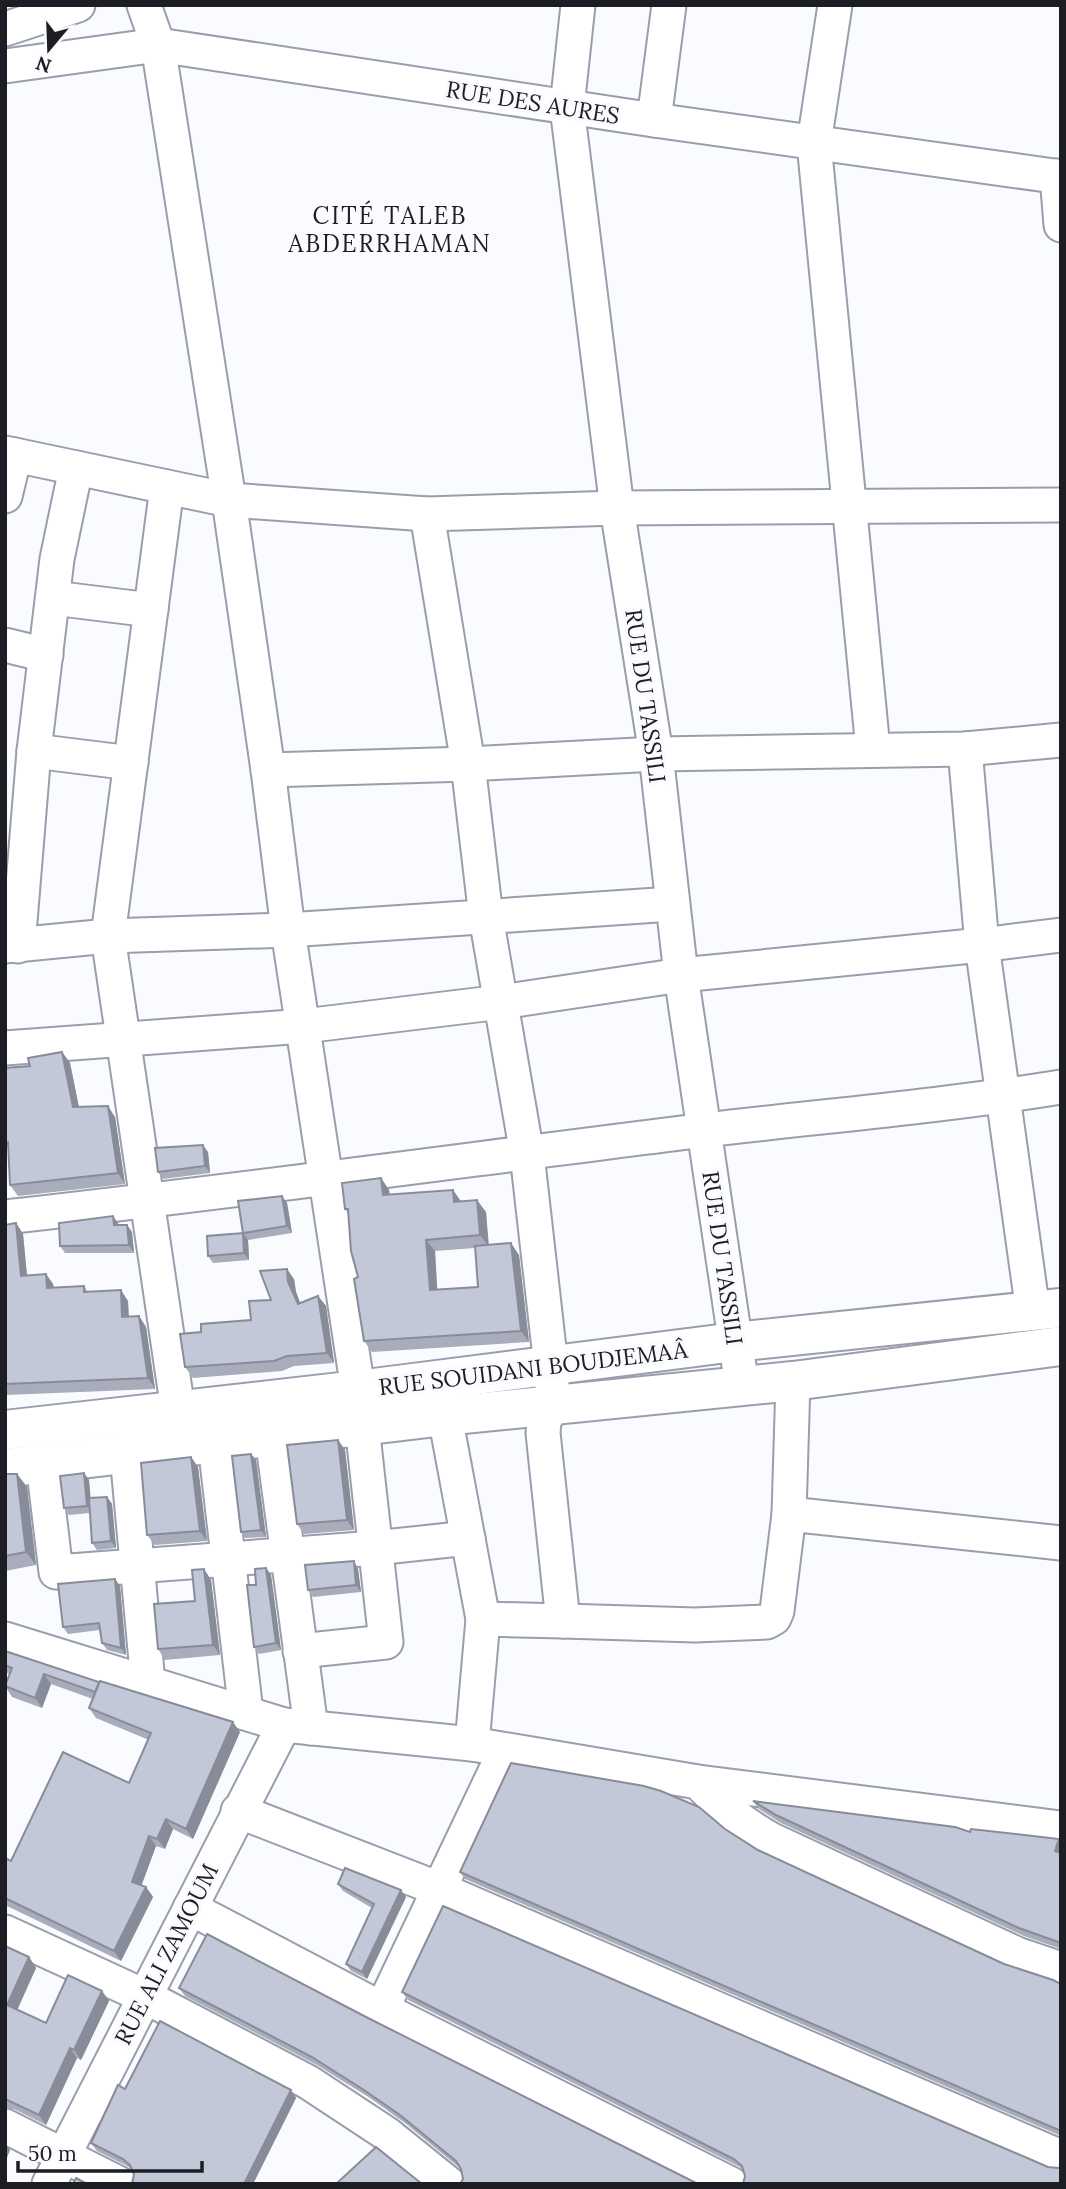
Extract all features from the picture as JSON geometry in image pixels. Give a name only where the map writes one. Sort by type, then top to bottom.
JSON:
[{"type":"main road","name":"RUE SOUIDANI BOUDJEMAÂ","points":[[5,1468],[272,1437],[360,1408],[551,1366],[735,1342],[1047,1310]]},
{"type":"main road","name":"RUE SOUIDANI BOUDJEMAÂ","points":[[5,1430],[178,1410],[360,1408],[445,1416],[793,1381],[1061,1346]]},
{"type":"street","points":[[5,29],[78,5]]},
{"type":"street","points":[[144,5],[159,45],[229,500],[288,930],[328,1177],[360,1408],[386,1642],[300,1650]]},
{"type":"street","name":"RUE DU TASSILI","points":[[578,5],[567,107],[617,508],[656,754],[681,975],[743,1386]]},
{"type":"street","points":[[654,120],[668,5]]},
{"type":"street","points":[[835,5],[814,143],[873,750]]},
{"type":"street","name":"RUE DES AURES","points":[[5,66],[159,45],[654,120],[1059,177]]},
{"type":"street","points":[[1059,177],[1061,225]]},
{"type":"street","points":[[5,496],[10,454],[229,500],[427,514],[617,508],[1061,505]]},
{"type":"street","points":[[76,468],[57,559],[12,946],[108,936],[288,930],[672,904]]},
{"type":"street","points":[[167,487],[108,936],[178,1410]]},
{"type":"street","points":[[427,514],[468,764],[486,917],[527,1154],[551,1366],[553,1405],[544,1421],[543,1433],[563,1621]]},
{"type":"street","points":[[53,598],[151,610]]},
{"type":"street","points":[[5,645],[46,655]]},
{"type":"street","points":[[268,771],[656,754],[965,749],[1061,740]]},
{"type":"street","points":[[965,749],[982,945],[1003,1096],[1047,1310]]},
{"type":"street","points":[[34,751],[131,763]]},
{"type":"street","points":[[5,1048],[304,1026],[501,1002],[681,975],[1061,935]]},
{"type":"street","points":[[5,1217],[1061,1087]]},
{"type":"street","points":[[483,1619],[695,1626],[767,1622],[774,1618],[778,1611],[789,1514],[793,1381]]},
{"type":"street","points":[[445,1416],[483,1619],[472,1744]]},
{"type":"street","points":[[272,1437],[300,1650],[297,1727]]},
{"type":"street","points":[[215,1444],[246,1713]]},
{"type":"street","points":[[127,1454],[148,1683]]},
{"type":"street","points":[[43,1463],[56,1572],[375,1548],[468,1538]]},
{"type":"street","points":[[789,1514],[1061,1543]]},
{"type":"street","points":[[5,1639],[297,1727],[472,1744],[698,1782],[1061,1828]]},
{"type":"street","name":"RUE ALI ZAMOUM","points":[[57,2169],[239,1811],[297,1727]]},
{"type":"street","points":[[382,2009],[505,1751]]},
{"type":"street","points":[[698,1782],[738,1820],[772,1840],[992,1942],[1061,1969]]},
{"type":"street","points":[[239,1811],[439,1889],[1061,2157]]},
{"type":"street","points":[[190,1908],[382,2009],[732,2184]]},
{"type":"street","points":[[5,1931],[144,1996],[308,2082],[387,2134],[449,2184]]},
{"type":"street","points":[[5,2126],[57,2169],[120,2184]]},
{"type":"street","points":[[1060,2184],[1061,2177]]},
{"type":"building","points":[[62,1052],[73,1107],[108,1106],[118,1173],[10,1185],[8,1142],[5,1143],[5,1068],[30,1066],[28,1058]]},
{"type":"building","points":[[203,1145],[205,1166],[158,1172],[155,1148]]},
{"type":"building","points":[[381,1178],[383,1195],[453,1190],[454,1202],[477,1200],[480,1235],[426,1240],[430,1290],[478,1287],[475,1246],[511,1243],[521,1331],[364,1341],[354,1279],[358,1277],[351,1251],[348,1209],[345,1209],[342,1183]]},
{"type":"building","points":[[282,1196],[287,1226],[243,1233],[238,1201]]},
{"type":"building","points":[[113,1216],[114,1225],[127,1225],[129,1245],[60,1246],[59,1223]]},
{"type":"building","points":[[16,1223],[21,1276],[46,1274],[47,1288],[84,1286],[84,1292],[121,1290],[122,1317],[139,1316],[148,1378],[5,1384],[5,1225]]},
{"type":"building","points":[[243,1233],[244,1253],[208,1256],[207,1236]]},
{"type":"building","points":[[287,1269],[288,1282],[298,1304],[318,1296],[327,1353],[287,1356],[274,1361],[185,1367],[180,1334],[201,1332],[201,1324],[251,1320],[249,1301],[271,1300],[260,1271]]},
{"type":"building","points":[[338,1440],[347,1520],[297,1524],[287,1445]]},
{"type":"building","points":[[251,1454],[261,1530],[241,1532],[232,1456]]},
{"type":"building","points":[[191,1457],[200,1531],[147,1535],[141,1463]]},
{"type":"building","points":[[84,1473],[87,1506],[64,1508],[60,1476]]},
{"type":"building","points":[[5,1474],[17,1474],[26,1552],[5,1556]]},
{"type":"building","points":[[107,1497],[111,1541],[92,1543],[89,1498]]},
{"type":"building","points":[[354,1561],[356,1585],[308,1590],[305,1565]]},
{"type":"building","points":[[266,1568],[276,1643],[254,1647],[247,1585],[256,1585],[255,1569]]},
{"type":"building","points":[[204,1569],[213,1645],[158,1649],[154,1604],[195,1601],[192,1570]]},
{"type":"building","points":[[115,1579],[121,1648],[102,1643],[99,1623],[63,1627],[58,1584]]},
{"type":"building","points":[[5,1651],[99,1682],[95,1692],[44,1674],[35,1698],[5,1686],[12,1668],[5,1665]]},
{"type":"building","points":[[100,1681],[233,1722],[186,1829],[166,1819],[157,1839],[149,1836],[132,1882],[146,1887],[114,1951],[5,1898],[5,1858],[11,1861],[63,1752],[129,1783],[151,1733],[89,1708]]},
{"type":"building","points":[[511,1763],[661,1791],[699,1807],[725,1829],[758,1850],[1004,1964],[1061,1984],[1061,2131],[460,1872]]},
{"type":"building","points":[[753,1801],[955,1827],[970,1832],[971,1829],[1059,1839],[1055,1851],[1061,1853],[1061,1943],[1019,1928],[776,1815]]},
{"type":"building","points":[[345,1868],[401,1890],[362,1972],[346,1964],[374,1904],[338,1884]]},
{"type":"building","points":[[443,1906],[1048,2167],[1061,2167],[1061,2184],[743,2184],[745,2176],[742,2166],[734,2159],[402,1992]]},
{"type":"building","points":[[207,1934],[698,2184],[460,2184],[463,2179],[456,2161],[400,2115],[312,2057],[179,1988]]},
{"type":"building","points":[[5,1946],[29,1957],[7,2005],[46,2023],[68,1975],[102,1991],[74,2050],[70,2048],[39,2115],[5,2099]]},
{"type":"building","points":[[160,2021],[291,2090],[244,2184],[132,2184],[134,2174],[130,2165],[91,2143],[118,2085],[125,2089]]},
{"type":"building","points":[[376,2147],[422,2184],[336,2184]]},
{"type":"building","points":[[76,2178],[87,2184],[73,2184]]},
{"type":"district","name":"CITÉ TALEB ABDERRHAMAN","points":[[390,229]]}]
